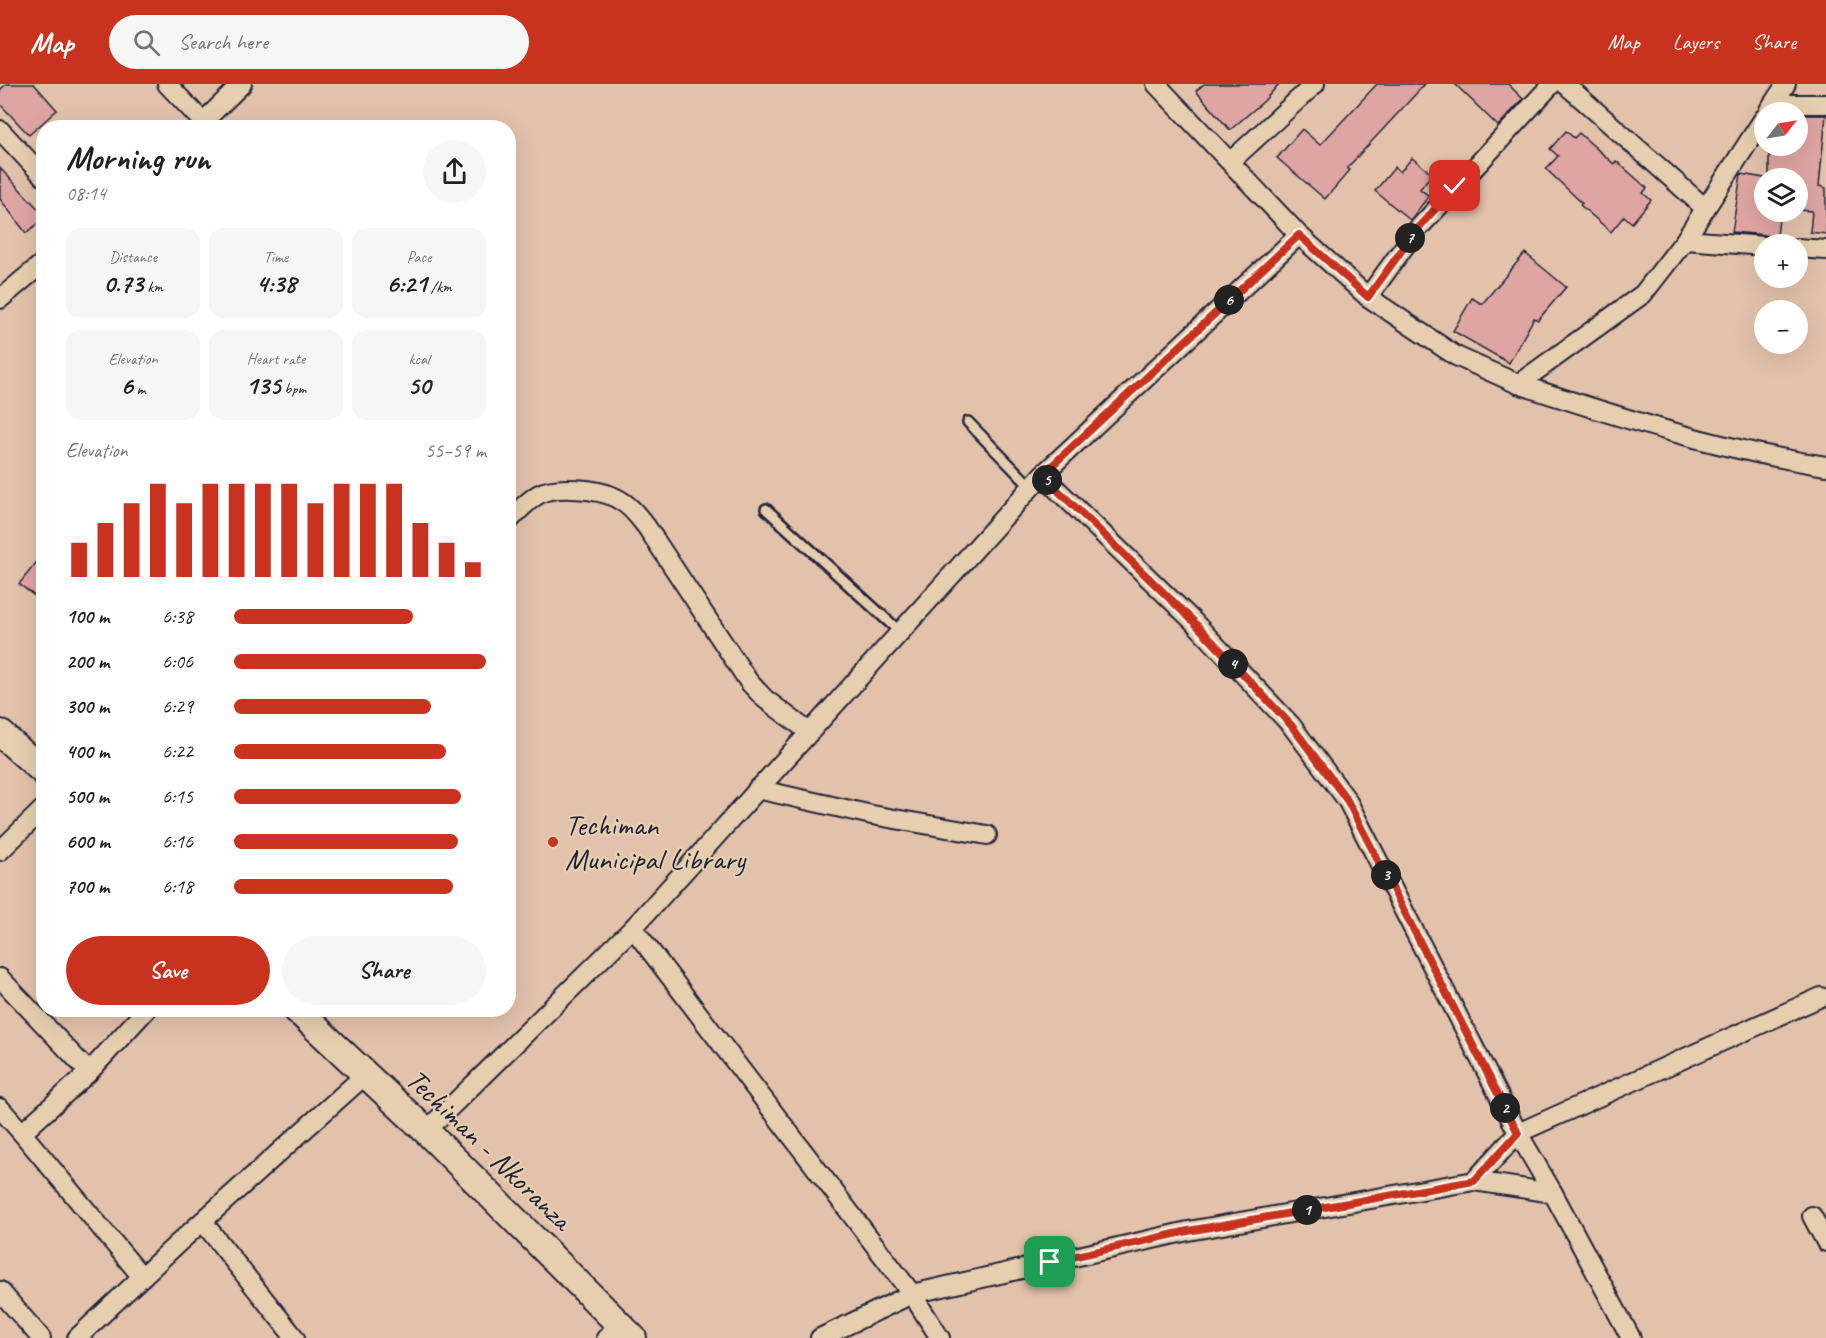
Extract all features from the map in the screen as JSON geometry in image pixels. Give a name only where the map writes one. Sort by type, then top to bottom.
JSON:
[{"type":"main road","points":[[0,733],[36,765]]},
{"type":"main road","name":"Techiman - Nkoranza","points":[[304,1017],[426,1131],[619,1333]]},
{"type":"street","points":[[167,84],[197,120]]},
{"type":"street","points":[[204,120],[242,84]]},
{"type":"street","points":[[1156,84],[1299,235],[1368,297],[1456,356],[1518,384],[1649,427],[1781,459],[1826,466]]},
{"type":"street","points":[[1231,161],[1316,84]]},
{"type":"street","points":[[1368,297],[1415,232],[1552,84]]},
{"type":"street","points":[[1565,84],[1705,208]]},
{"type":"street","points":[[1774,102],[1786,84]]},
{"type":"street","points":[[1808,106],[1826,104]]},
{"type":"street","points":[[0,130],[36,168]]},
{"type":"street","points":[[1518,384],[1643,294],[1685,240],[1754,133]]},
{"type":"street","points":[[426,1131],[633,928],[1037,481],[1299,235]]},
{"type":"street","points":[[1685,240],[1754,245]]},
{"type":"street","points":[[1808,249],[1826,250]]},
{"type":"street","points":[[0,299],[36,269]]},
{"type":"street","points":[[1037,481],[1193,621],[1291,725],[1347,800],[1518,1133],[1631,1338]]},
{"type":"street","points":[[516,513],[540,493],[570,489],[615,497],[631,508],[646,526],[749,682],[765,699],[809,732]]},
{"type":"street","points":[[758,789],[872,815],[987,835]]},
{"type":"street","points":[[0,851],[36,816]]},
{"type":"street","points":[[633,928],[912,1294],[940,1338]]},
{"type":"street","points":[[0,978],[36,1016]]},
{"type":"street","points":[[1474,1181],[1518,1133],[1821,997]]},
{"type":"street","points":[[37,1017],[89,1072]]},
{"type":"street","points":[[22,1133],[89,1072],[140,1017]]},
{"type":"street","points":[[77,1338],[365,1075]]},
{"type":"street","points":[[0,1108],[142,1277]]},
{"type":"street","points":[[819,1338],[912,1294],[1188,1231],[1474,1181],[1553,1193]]},
{"type":"street","points":[[1812,1216],[1826,1242]]},
{"type":"street","points":[[203,1222],[295,1338]]},
{"type":"street","points":[[0,1291],[40,1338]]},
{"type":"lane","points":[[968,422],[1037,481]]},
{"type":"lane","points":[[766,508],[900,632]]},
{"type":"building","points":[[6,84],[34,84],[57,110],[46,120],[36,120],[36,129],[29,135],[0,104],[0,90]]},
{"type":"building","points":[[1204,84],[1279,84],[1264,101],[1230,130],[1196,91]]},
{"type":"building","points":[[1377,84],[1425,84],[1347,168],[1350,170],[1325,199],[1277,158],[1302,129],[1320,145]]},
{"type":"building","points":[[1455,84],[1508,84],[1523,99],[1498,126]]},
{"type":"building","points":[[1808,115],[1826,115],[1819,186],[1826,188],[1826,234],[1810,232],[1812,211],[1808,211],[1808,168],[1769,168],[1769,156],[1808,156]]},
{"type":"building","points":[[1566,131],[1574,138],[1579,133],[1614,164],[1616,161],[1647,188],[1643,193],[1651,200],[1632,223],[1624,216],[1611,232],[1580,205],[1582,203],[1546,169],[1558,156],[1550,149]]},
{"type":"building","points":[[1412,158],[1432,174],[1420,189],[1429,196],[1410,220],[1375,191],[1395,167],[1400,172]]},
{"type":"building","points":[[0,168],[36,206],[36,225],[26,233],[0,199]]},
{"type":"building","points":[[1741,174],[1754,176],[1754,222],[1779,222],[1777,234],[1732,232]]},
{"type":"building","points":[[1525,253],[1566,287],[1538,320],[1534,318],[1509,363],[1453,331],[1472,298],[1482,304]]},
{"type":"building","points":[[36,563],[36,597],[19,584]]},
{"type":"place","name":"Techiman Municipal Library","points":[[553,842]]},
{"type":"route","points":[[1050,1262],[1188,1231],[1474,1181],[1518,1133],[1347,800],[1291,725],[1193,621],[1042,475],[1299,235],[1368,297],[1415,232],[1455,186]]}]
